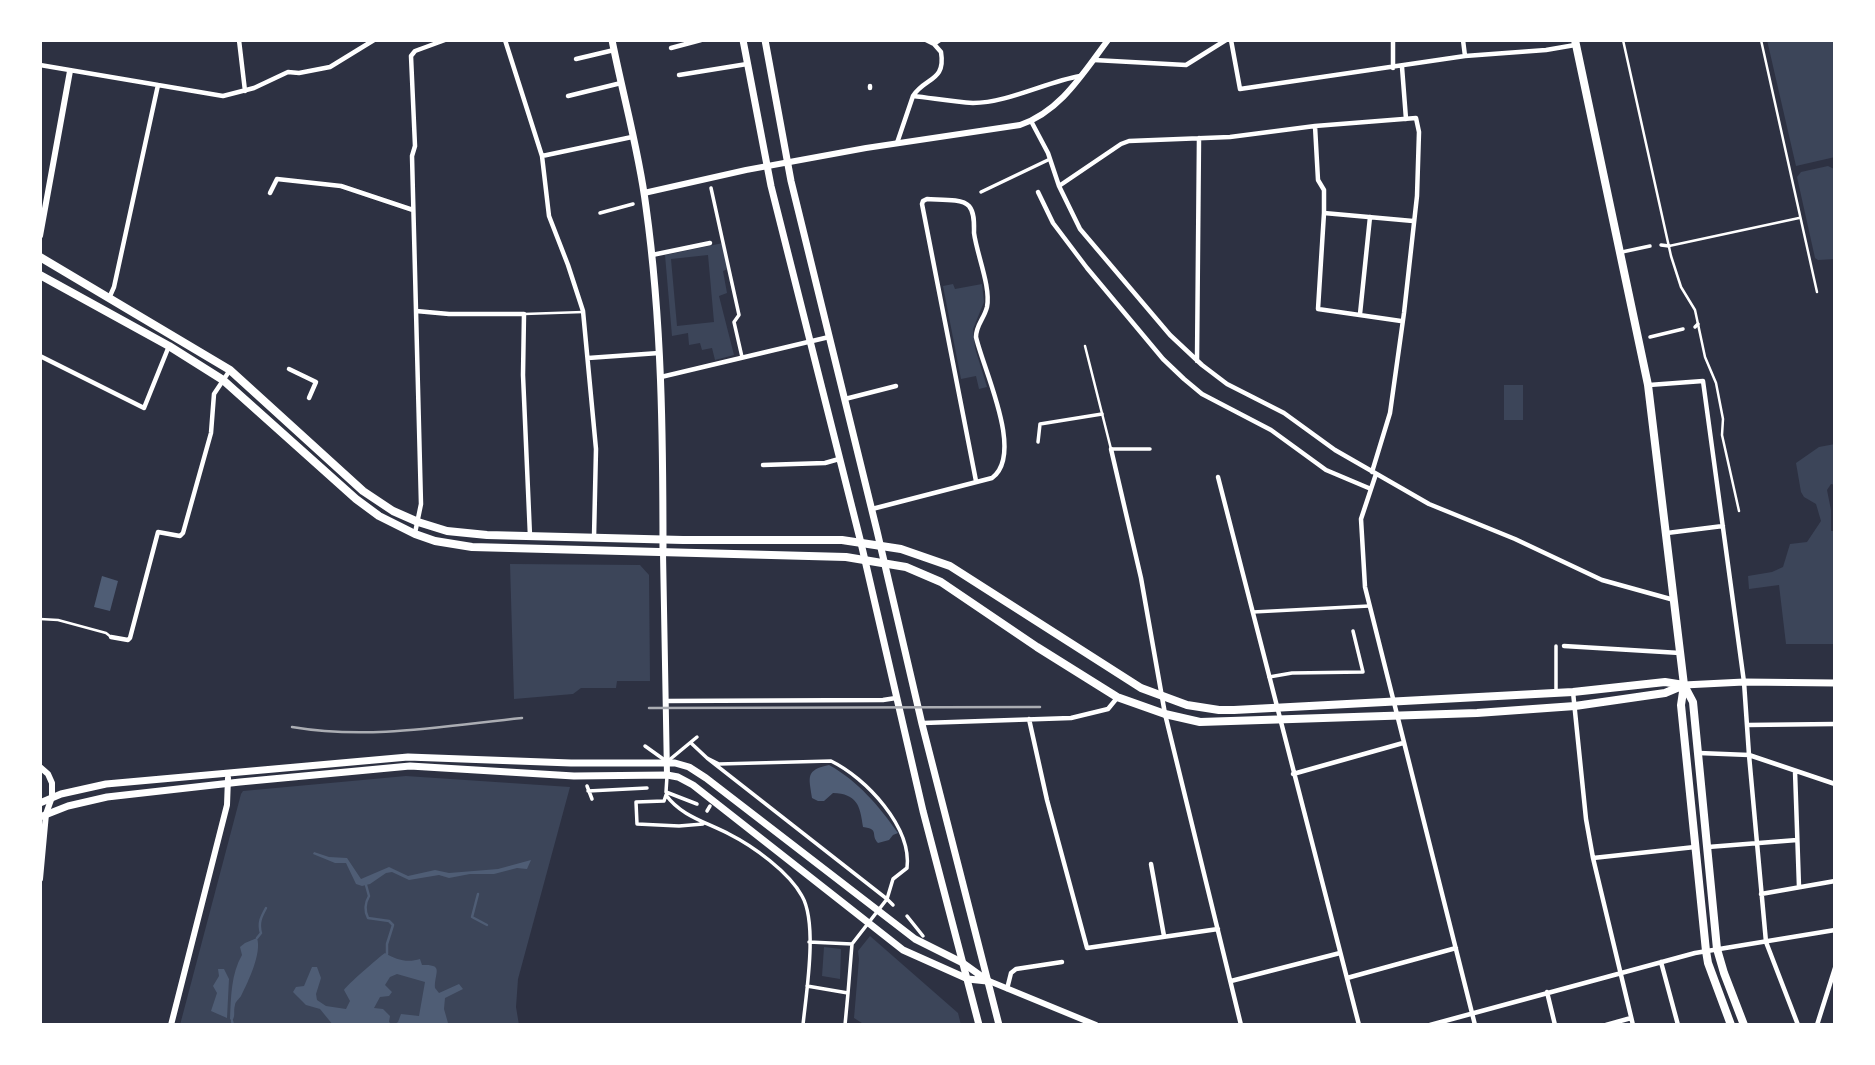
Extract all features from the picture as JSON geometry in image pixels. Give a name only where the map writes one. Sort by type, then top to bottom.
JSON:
[{"type":"highway","points":[[1575,43],[1648,386],[1681,653],[1684,685],[1681,705],[1706,951],[1731,1025]]},
{"type":"highway","points":[[40,257],[110,296],[230,370],[363,491],[393,511],[418,522],[459,533],[530,537],[833,540],[881,545],[919,554],[950,566],[1141,688],[1187,705],[1219,710],[1573,692],[1665,682],[1684,685]]},
{"type":"highway","points":[[40,275],[169,346],[223,380],[356,499],[379,516],[435,541],[472,547],[846,557],[885,563],[917,571],[941,582],[1117,697],[1166,714],[1209,722],[1476,713],[1575,706],[1665,693],[1684,685]]},
{"type":"highway","points":[[1684,685],[1693,702],[1717,949],[1744,1025]]},
{"type":"main road","points":[[612,40],[644,193],[651,255],[664,454],[663,553]]},
{"type":"main road","points":[[743,40],[766,166],[979,1025]]},
{"type":"main road","points":[[765,40],[787,163],[922,723],[999,1025]]},
{"type":"main road","points":[[1684,685],[1744,682],[1835,683]]},
{"type":"main road","points":[[40,803],[52,797],[106,784],[429,757],[571,763],[667,762],[695,771],[915,939],[963,962],[989,981]]},
{"type":"main road","points":[[43,816],[68,806],[107,797],[401,767],[574,776],[667,775],[693,785],[903,950],[968,979],[989,981]]},
{"type":"street","points":[[239,40],[245,91]]},
{"type":"street","points":[[40,65],[223,96],[245,91],[288,72],[299,73],[330,67],[374,40]]},
{"type":"street","points":[[415,534],[421,504],[411,56],[415,51],[445,40]]},
{"type":"street","points":[[505,40],[542,156],[547,210],[583,312],[596,449],[594,538]]},
{"type":"street","points":[[671,48],[701,40]]},
{"type":"street","points":[[897,143],[917,89],[935,79],[939,72],[941,52],[926,40]]},
{"type":"street","points":[[934,44],[940,40]]},
{"type":"street","points":[[644,193],[766,166],[897,143],[994,130],[1031,121],[1060,101],[1108,40]]},
{"type":"street","points":[[1093,60],[1186,65],[1229,40],[1240,89],[1465,56],[1546,50],[1575,43]]},
{"type":"street","points":[[1393,40],[1393,68]]},
{"type":"street","points":[[1463,40],[1465,56]]},
{"type":"street","points":[[576,59],[614,50]]},
{"type":"street","points":[[679,75],[747,64]]},
{"type":"street","points":[[1402,67],[1406,119]]},
{"type":"street","points":[[40,236],[70,71]]},
{"type":"street","points":[[913,96],[975,103],[1005,97],[1056,80],[1081,76]]},
{"type":"street","points":[[568,96],[621,83]]},
{"type":"street","points":[[110,296],[129,227],[158,85]]},
{"type":"street","points":[[1059,186],[1121,144],[1143,140],[1199,138],[1416,118],[1419,124],[1415,218],[1390,413],[1362,519],[1365,587],[1475,1025]]},
{"type":"street","points":[[1031,121],[1050,159],[1070,213],[1087,237],[1170,335],[1197,361],[1227,384],[1274,407],[1315,437],[1429,504],[1602,580],[1675,601]]},
{"type":"street","points":[[1315,126],[1318,180],[1324,190],[1318,309],[1402,321]]},
{"type":"street","points":[[542,156],[632,137]]},
{"type":"street","points":[[1197,361],[1195,301],[1199,227],[1199,138]]},
{"type":"street","points":[[981,192],[1050,159]]},
{"type":"street","points":[[270,193],[276,179],[341,186],[413,210]]},
{"type":"street","points":[[711,188],[739,315],[734,322],[742,357]]},
{"type":"street","points":[[1038,192],[1053,223],[1087,268],[1163,359],[1184,379],[1202,394],[1271,430],[1326,471],[1371,489]]},
{"type":"street","points":[[872,509],[996,476],[999,470],[1003,446],[999,405],[976,337],[976,328],[987,305],[986,289],[976,251],[972,213],[970,207],[952,201],[927,200],[922,204],[976,481]]},
{"type":"street","points":[[600,213],[633,204]]},
{"type":"street","points":[[1324,213],[1413,221]]},
{"type":"street","points":[[1360,314],[1370,217]]},
{"type":"street","points":[[651,255],[710,243]]},
{"type":"street","points":[[1661,245],[1669,246]]},
{"type":"street","points":[[1620,252],[1650,246]]},
{"type":"street","points":[[416,311],[524,314],[523,375],[530,537]]},
{"type":"street","points":[[1650,337],[1683,329]]},
{"type":"street","points":[[660,377],[830,337]]},
{"type":"street","points":[[40,356],[144,408],[169,346]]},
{"type":"street","points":[[588,358],[659,353]]},
{"type":"street","points":[[289,369],[316,382],[309,398]]},
{"type":"street","points":[[111,637],[128,640],[130,638],[158,532],[180,536],[183,533],[211,433],[214,394],[230,370]]},
{"type":"street","points":[[1648,386],[1703,381],[1744,682],[1766,942],[1798,1025]]},
{"type":"street","points":[[845,399],[896,386]]},
{"type":"street","points":[[1038,442],[1040,424],[1102,414]]},
{"type":"street","points":[[1150,449],[1111,449],[1141,578],[1161,696],[1241,1025]]},
{"type":"street","points":[[763,465],[825,463],[840,459]]},
{"type":"street","points":[[1218,477],[1359,1025]]},
{"type":"street","points":[[1667,533],[1723,526]]},
{"type":"street","points":[[663,553],[667,775]]},
{"type":"street","points":[[1253,612],[1369,606]]},
{"type":"street","points":[[1269,677],[1292,673],[1363,672],[1353,631]]},
{"type":"street","points":[[1556,646],[1556,692]]},
{"type":"street","points":[[1564,646],[1681,653]]},
{"type":"street","points":[[1573,692],[1582,793],[1593,858],[1633,1025]]},
{"type":"street","points":[[922,723],[1072,718],[1108,709],[1117,697]]},
{"type":"street","points":[[666,701],[896,698]]},
{"type":"street","points":[[1029,719],[1047,800],[1087,948],[1218,929]]},
{"type":"street","points":[[1747,725],[1835,724]]},
{"type":"street","points":[[667,762],[697,737]]},
{"type":"street","points":[[1293,774],[1404,743]]},
{"type":"street","points":[[691,744],[893,905]]},
{"type":"street","points":[[645,746],[667,762]]},
{"type":"street","points":[[1699,753],[1749,755],[1835,784]]},
{"type":"street","points":[[707,758],[719,764],[831,761],[841,766],[878,798],[901,831],[908,855],[907,868],[893,878],[886,900],[852,944],[846,1023],[854,1025]]},
{"type":"street","points":[[667,762],[666,792],[699,805]]},
{"type":"street","points":[[40,767],[52,783],[52,797],[43,816],[40,878]]},
{"type":"street","points":[[1795,771],[1799,887]]},
{"type":"street","points":[[171,1025],[227,804],[227,772]]},
{"type":"street","points":[[592,799],[588,788],[646,788]]},
{"type":"street","points":[[703,824],[679,827],[637,824],[636,802],[664,801],[666,794],[674,806],[761,854],[782,872],[803,897],[809,942],[803,1025]]},
{"type":"street","points":[[706,811],[710,806]]},
{"type":"street","points":[[1708,847],[1797,840]]},
{"type":"street","points":[[1593,858],[1696,847]]},
{"type":"street","points":[[1151,864],[1164,936]]},
{"type":"street","points":[[1761,894],[1835,879]]},
{"type":"street","points":[[907,916],[923,936]]},
{"type":"street","points":[[1430,1025],[1706,951],[1835,930]]},
{"type":"street","points":[[809,942],[852,944]]},
{"type":"street","points":[[1347,978],[1456,948]]},
{"type":"street","points":[[1231,981],[1340,953]]},
{"type":"street","points":[[1007,989],[1016,969],[1062,962]]},
{"type":"street","points":[[1661,962],[1678,1025]]},
{"type":"street","points":[[1817,1025],[1835,968]]},
{"type":"street","points":[[989,981],[1096,1025]]},
{"type":"street","points":[[807,986],[848,993]]},
{"type":"street","points":[[1547,992],[1555,1025]]},
{"type":"street","points":[[1070,1025],[1074,1016]]},
{"type":"street","points":[[1606,1025],[1632,1018]]},
{"type":"lane","points":[[1623,40],[1669,246],[1681,287],[1695,310],[1705,357],[1716,383],[1723,419],[1723,435],[1739,511]]},
{"type":"lane","points":[[1761,40],[1816,292]]},
{"type":"lane","points":[[1669,246],[1800,217]]},
{"type":"lane","points":[[524,314],[583,312]]},
{"type":"lane","points":[[1085,346],[1111,449]]},
{"type":"lane","points":[[40,619],[58,620],[106,633],[111,637]]},
{"type":"shaded area","points":[[1767,40],[1835,40],[1835,157],[1796,166]]},
{"type":"shaded area","points":[[1828,166],[1834,169],[1835,177],[1835,259],[1818,260],[1815,258],[1797,177],[1801,172]]},
{"type":"shaded area","points":[[723,243],[728,269],[723,271],[727,293],[719,296],[734,355],[715,360],[712,348],[702,350],[700,343],[689,345],[688,333],[672,336],[665,255]],"holes":[[[708,255],[714,322],[677,326],[671,259]]]},
{"type":"shaded area","points":[[953,284],[955,289],[982,284],[984,302],[973,329],[975,348],[987,387],[979,389],[976,376],[961,379],[943,286]]},
{"type":"shaded area","points":[[1504,385],[1523,385],[1523,420],[1504,420]]},
{"type":"shaded area","points":[[1835,444],[1835,485],[1831,484],[1827,490],[1831,531],[1835,531],[1835,644],[1786,644],[1779,585],[1749,589],[1748,576],[1772,572],[1783,567],[1790,544],[1807,542],[1821,521],[1816,504],[1801,492],[1796,463],[1819,447]]},
{"type":"shaded area","points":[[510,564],[640,565],[649,575],[650,681],[617,681],[616,688],[581,688],[573,694],[514,699]]},
{"type":"shaded area","points":[[102,576],[118,581],[110,611],[94,607]]},
{"type":"shaded area","points":[[829,765],[867,795],[898,833],[889,840],[878,843],[873,831],[863,827],[859,807],[852,798],[833,793],[824,801],[812,798],[812,772]]},
{"type":"shaded area","points":[[406,776],[570,787],[518,979],[516,1007],[519,1025],[180,1025],[243,791]]},
{"type":"shaded area","points":[[314,852],[329,857],[347,858],[361,879],[389,867],[408,876],[435,870],[449,873],[498,869],[531,860],[527,869],[517,868],[494,874],[470,874],[449,878],[439,875],[409,880],[392,872],[362,886],[356,884],[346,863],[335,863],[313,854]]},
{"type":"shaded area","points":[[870,936],[958,1013],[961,1025],[865,1025],[854,1018],[858,951]]},
{"type":"shaded area","points":[[257,938],[256,959],[235,1004],[232,1021],[231,994],[242,955],[240,947]]},
{"type":"shaded area","points":[[824,947],[841,949],[840,979],[822,976]]},
{"type":"shaded area","points":[[385,953],[407,961],[420,959],[422,965],[434,966],[437,970],[435,988],[439,993],[459,984],[463,989],[445,998],[444,1009],[448,1023],[458,1025],[393,1025],[333,1025],[320,1009],[306,1005],[293,992],[296,987],[304,986],[312,967],[317,967],[321,978],[317,1000],[326,1006],[346,1009],[350,1001],[344,990]],"holes":[[[397,974],[425,982],[419,1016],[401,1014],[398,1022],[393,1025],[389,1022],[390,1016],[383,1009],[374,1008],[380,997],[389,996],[392,992],[385,985],[390,977]]]},
{"type":"shaded area","points":[[218,969],[224,969],[229,979],[227,1018],[211,1011],[217,993],[213,986],[219,976]]},
{"type":"waterway","points":[[366,885],[369,896],[366,907],[368,918],[389,921],[393,925],[387,954]]},
{"type":"waterway","points":[[478,894],[472,917],[487,925]]},
{"type":"waterway","points":[[257,938],[261,933],[260,920],[266,908]]},
{"type":"waterway","points":[[232,1021],[233,1025]]},
{"type":"railway","points":[[649,708],[1040,707]]},
{"type":"railway","points":[[292,727],[321,731],[378,732],[522,718]]}]
